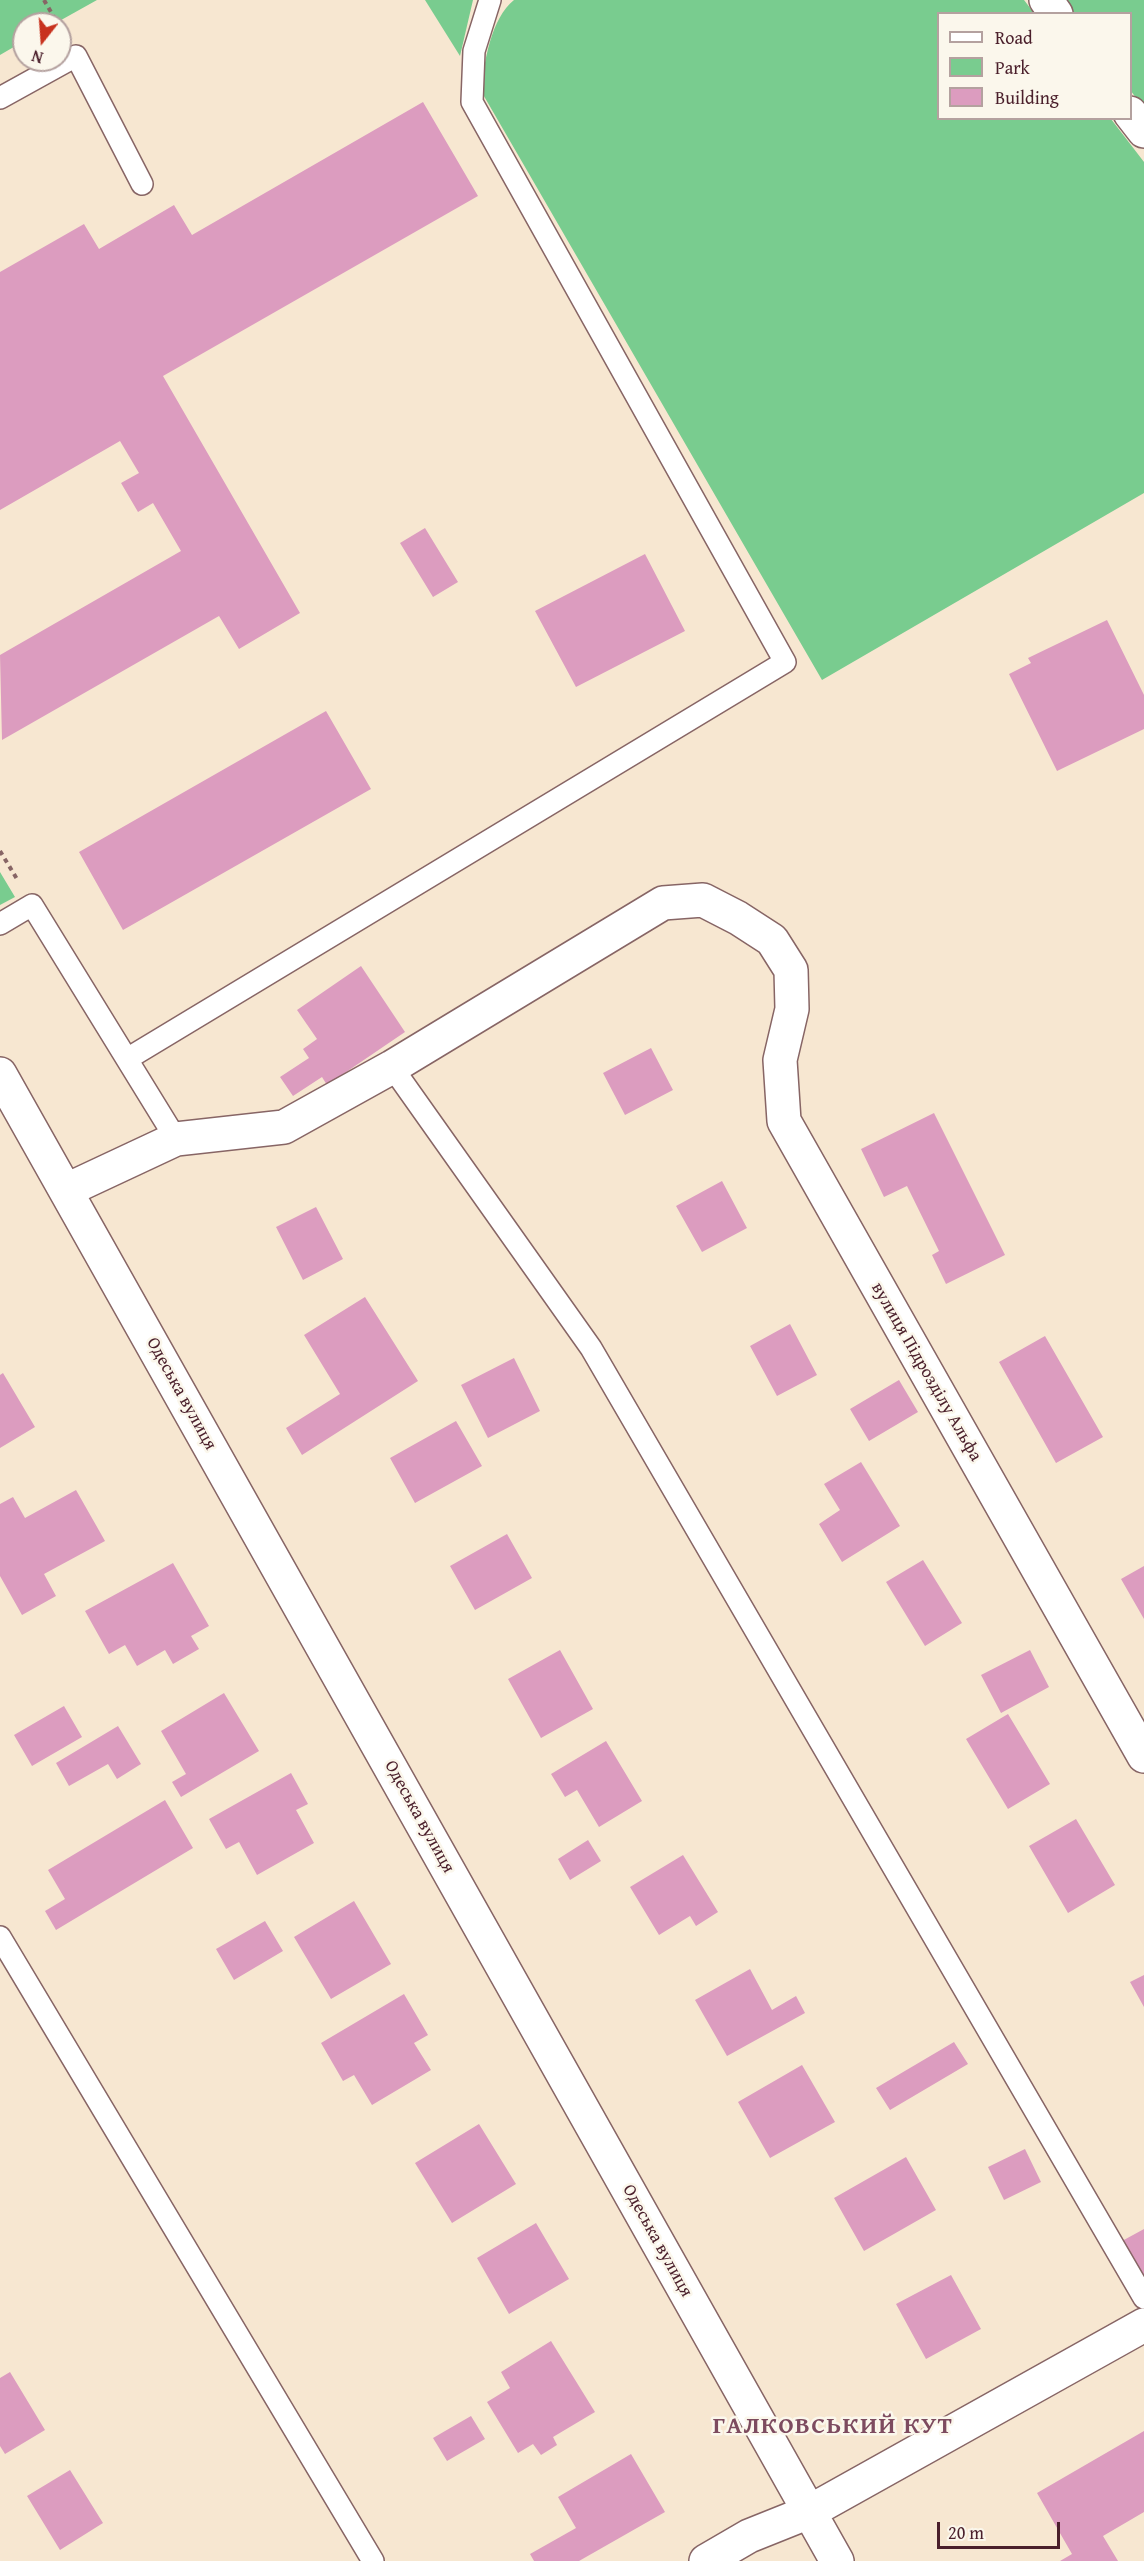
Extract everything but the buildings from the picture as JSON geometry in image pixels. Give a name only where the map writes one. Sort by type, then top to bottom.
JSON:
[{"type":"street","points":[[1132,114],[1144,132]]},
{"type":"street","name":"вулиця Підрозділу Альфа","points":[[392,1067],[663,903],[703,900],[738,918],[772,940],[791,970],[792,1009],[780,1060],[784,1121],[1144,1756]]},
{"type":"street","points":[[67,1190],[176,1139],[284,1127],[392,1067]]},
{"type":"street","name":"Одеська вулиця","points":[[1,1079],[67,1190],[837,2561]]},
{"type":"street","points":[[706,2561],[749,2536],[809,2512],[1144,2325]]},
{"type":"lane","points":[[127,1059],[785,662],[472,102],[474,51],[490,0]]},
{"type":"lane","points":[[0,98],[76,56],[142,183]]},
{"type":"lane","points":[[0,924],[32,905],[176,1139]]},
{"type":"lane","points":[[392,1067],[591,1348],[1144,2298]]},
{"type":"lane","points":[[0,1937],[373,2561]]},
{"type":"green space","points":[[0,0],[97,0],[72,14],[72,12],[12,12],[12,48],[0,55]]},
{"type":"green space","points":[[425,0],[473,0],[460,56]]},
{"type":"green space","points":[[514,0],[1024,0],[1033,12],[937,12],[937,120],[1112,120],[1144,162],[1144,493],[822,680],[481,91],[490,42],[494,29],[506,8]]},
{"type":"green space","points":[[1063,0],[1144,0],[1144,109],[1132,92],[1132,12],[1072,12]]},
{"type":"green space","points":[[0,872],[15,897],[0,905]]},
{"type":"district","name":"ГАЛКОВСЬКИЙ КУТ","points":[[833,2427]]}]
